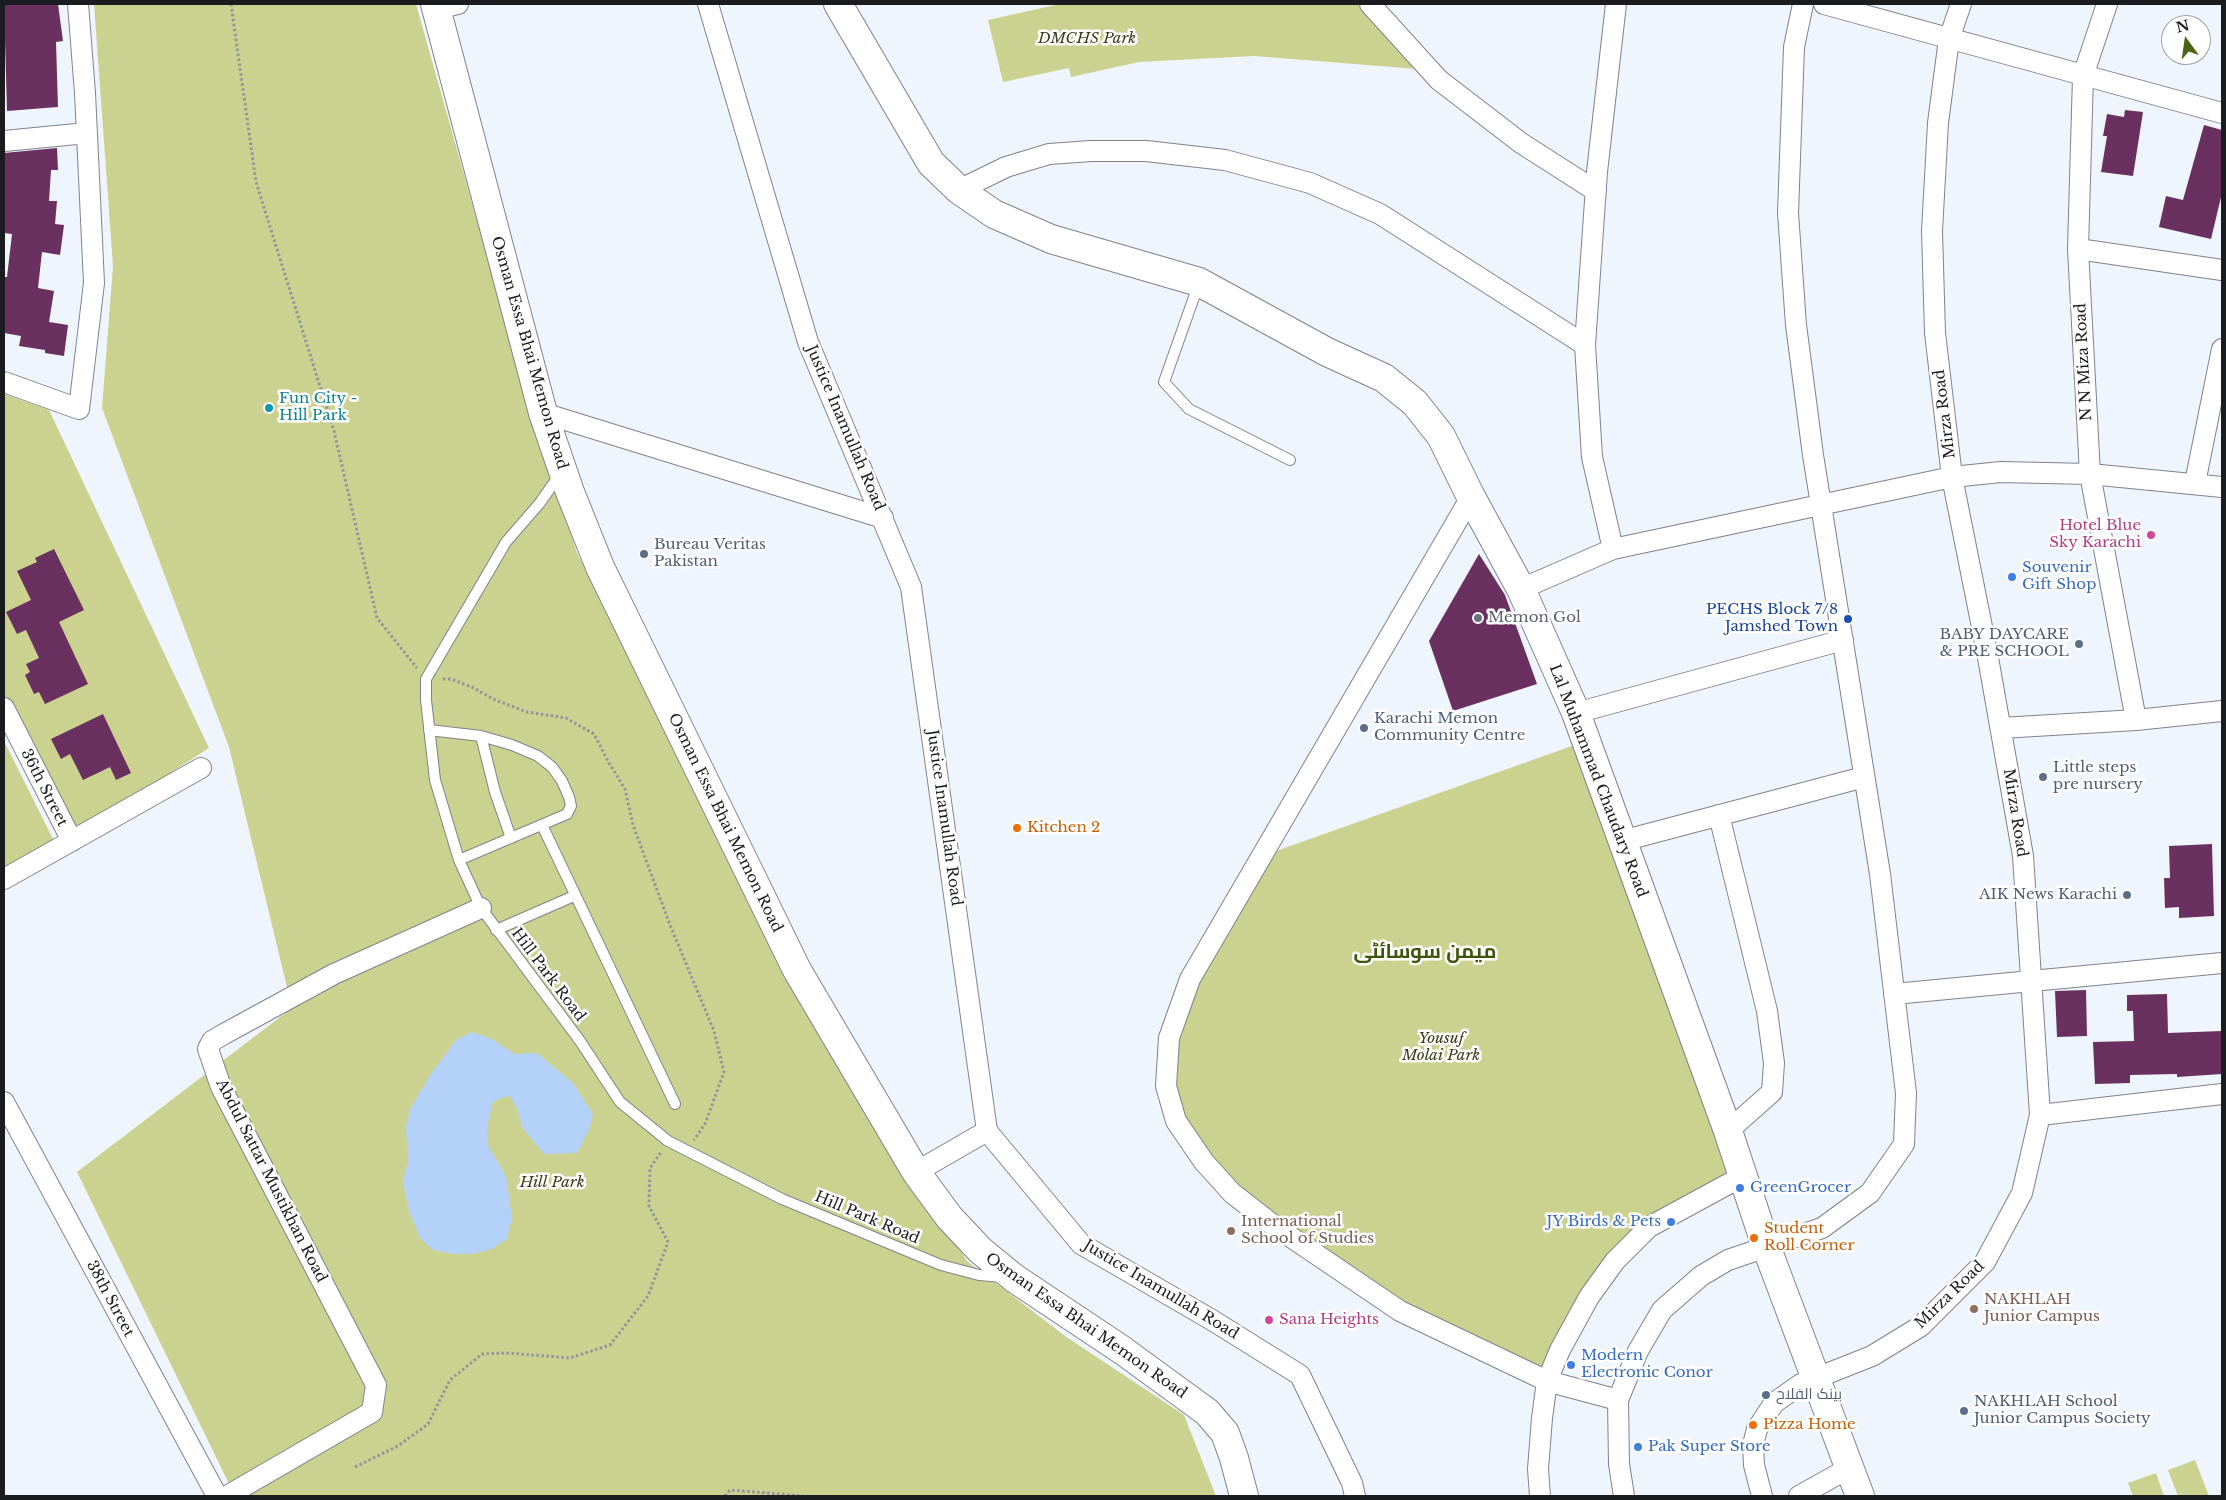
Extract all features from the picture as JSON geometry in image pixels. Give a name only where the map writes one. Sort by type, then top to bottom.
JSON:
[{"type":"street","points":[[4,382],[80,408],[94,283],[87,133],[78,4]]},
{"type":"street","name":"Justice Inamullah Road","points":[[708,4],[808,342],[911,587],[987,1131],[1081,1244],[1212,1320],[1300,1374],[1352,1483],[1355,1496]]},
{"type":"street","name":"Lal Muhammad Chaudary Road","points":[[838,4],[931,163],[960,190],[994,214],[1052,239],[1199,282],[1327,352],[1384,378],[1416,403],[1441,436],[1471,497],[1521,588],[1576,713],[1728,1131],[1766,1246],[1860,1496]]},
{"type":"street","points":[[1370,4],[1439,80],[1521,143],[1596,191]]},
{"type":"street","points":[[1613,549],[1592,457],[1584,345],[1596,191],[1616,4]]},
{"type":"street","points":[[1624,1496],[1619,1464],[1618,1400],[1638,1351],[1662,1310],[1701,1276],[1728,1260],[1822,1228],[1870,1193],[1904,1144],[1906,1093],[1880,874],[1821,504],[1796,325],[1788,213],[1794,47],[1803,4]]},
{"type":"street","points":[[1824,4],[2222,113]]},
{"type":"street","name":"Mirza Road","points":[[1762,1496],[1754,1465],[1752,1445],[1757,1429],[1774,1403],[1801,1384],[1872,1356],[1921,1326],[1985,1262],[2022,1193],[2040,1115],[2023,856],[1952,478],[1935,333],[1932,231],[1938,123],[1949,39],[1961,4]]},
{"type":"street","name":"N N Miza Road","points":[[2107,4],[2084,76],[2078,248],[2090,474],[2136,720]]},
{"type":"street","name":"Osman Essa Bhai Memon Road","points":[[443,6],[543,413],[562,471],[600,567],[797,970],[916,1172],[948,1217],[980,1250],[1014,1278],[1122,1350],[1208,1412],[1225,1433],[1244,1496]]},
{"type":"street","points":[[4,141],[87,133]]},
{"type":"street","points":[[960,190],[1006,167],[1049,154],[1091,151],[1146,151],[1225,160],[1310,183],[1380,214],[1584,345]]},
{"type":"street","points":[[2078,248],[2222,270]]},
{"type":"street","points":[[2195,483],[2222,349]]},
{"type":"street","points":[[543,413],[883,518]]},
{"type":"street","points":[[1521,588],[1613,549],[1952,478],[2001,472],[2090,474],[2222,487]]},
{"type":"street","points":[[1471,497],[1190,979],[1169,1038],[1166,1086],[1176,1121],[1204,1162],[1232,1194],[1273,1225],[1400,1311],[1547,1381],[1618,1400]]},
{"type":"street","points":[[1576,713],[1843,640]]},
{"type":"street","name":"36th Street","points":[[4,708],[72,841]]},
{"type":"street","points":[[2000,728],[2136,720],[2222,711]]},
{"type":"street","points":[[4,879],[200,768]]},
{"type":"street","points":[[1622,840],[1864,777]]},
{"type":"street","points":[[1719,815],[1767,1011],[1774,1063],[1772,1092],[1728,1131]]},
{"type":"street","name":"Abdul Sattar Mustikhan Road","points":[[227,1496],[372,1412],[376,1385],[221,1087],[208,1049],[212,1042],[224,1034],[334,974],[481,908]]},
{"type":"street","points":[[1894,994],[2222,963]]},
{"type":"street","points":[[2040,1115],[2222,1094]]},
{"type":"street","name":"38th Street","points":[[4,1102],[217,1496]]},
{"type":"street","points":[[916,1172],[987,1131]]},
{"type":"street","points":[[1540,1496],[1538,1469],[1547,1381],[1560,1350],[1589,1296],[1615,1261],[1650,1227],[1743,1176]]},
{"type":"street","points":[[1799,1496],[1849,1468]]},
{"type":"lane","points":[[1199,282],[1164,382],[1189,409],[1290,460]]},
{"type":"lane","points":[[426,679],[506,542],[539,504],[562,471]]},
{"type":"lane","name":"Hill Park Road","points":[[426,679],[426,700],[435,780],[459,860],[481,908],[580,1041],[620,1102],[668,1141],[782,1199],[941,1265],[979,1275],[1014,1278]]},
{"type":"lane","points":[[429,730],[481,736],[512,745],[538,756],[552,767],[562,781],[571,806],[567,814],[459,860]]},
{"type":"lane","points":[[481,736],[495,792],[511,838]]},
{"type":"lane","points":[[542,825],[574,896],[675,1104]]},
{"type":"lane","points":[[496,930],[574,896]]},
{"type":"path","points":[[230,4],[256,182],[334,431],[378,618],[426,679],[450,679],[527,712],[566,718],[594,734],[625,789],[633,825],[670,925],[714,1031],[724,1072],[705,1124],[687,1150]]},
{"type":"path","points":[[355,1467],[398,1446],[428,1424],[450,1380],[482,1354],[507,1353],[570,1358],[610,1345],[648,1296],[668,1242],[649,1206],[650,1168],[668,1141]]},
{"type":"path","points":[[725,1496],[730,1490],[803,1496]]},
{"type":"green space","name":"Hill Park","points":[[94,4],[416,4],[517,363],[577,553],[841,1062],[967,1261],[1065,1336],[1184,1415],[1216,1496],[235,1496],[77,1172],[292,1008],[229,747],[102,408],[113,266]]},
{"type":"green space","name":"DMCHS Park","points":[[1060,4],[1370,4],[1430,70],[1254,56],[1139,62],[1071,77],[1069,68],[1003,82],[988,20]]},
{"type":"green space","points":[[4,394],[49,410],[209,748],[79,832],[72,829],[4,695]]},
{"type":"green space","points":[[4,741],[55,843],[4,873]]},
{"type":"green space","name":"Yousuf Molai Park","points":[[1586,741],[1743,1177],[1615,1261],[1547,1381],[1400,1311],[1273,1225],[1176,1121],[1169,1038],[1262,856]]},
{"type":"green space","points":[[2195,1460],[2209,1496],[2178,1496],[2168,1470]]},
{"type":"green space","points":[[2156,1473],[2164,1496],[2133,1496],[2128,1483]]},
{"type":"water","points":[[472,1032],[490,1038],[515,1054],[537,1053],[573,1083],[593,1114],[589,1130],[577,1153],[544,1154],[522,1127],[517,1108],[509,1095],[493,1102],[487,1128],[488,1145],[506,1176],[512,1218],[507,1239],[492,1249],[473,1254],[453,1254],[433,1250],[420,1238],[409,1211],[403,1182],[408,1162],[406,1127],[410,1109],[432,1072],[456,1040]]},
{"type":"building","points":[[4,4],[58,4],[63,41],[56,42],[58,107],[7,111]]},
{"type":"building","points":[[2125,110],[2143,112],[2133,176],[2101,172],[2107,136],[2103,136],[2107,114],[2124,117]]},
{"type":"building","points":[[2204,125],[2222,130],[2222,193],[2211,239],[2159,227],[2166,196],[2183,200]]},
{"type":"building","points":[[57,148],[58,170],[51,170],[49,201],[57,201],[55,224],[64,225],[60,255],[42,252],[38,288],[54,291],[49,322],[68,325],[64,356],[45,353],[45,350],[19,346],[21,336],[4,333],[4,277],[7,277],[12,234],[4,233],[4,153]]},
{"type":"building","points":[[54,549],[84,610],[59,622],[88,684],[45,704],[39,692],[34,694],[25,675],[30,672],[26,664],[39,658],[26,630],[17,634],[6,612],[31,600],[17,571],[37,562],[35,558]]},
{"type":"building","name":"Memon Gol","points":[[1479,554],[1505,595],[1537,684],[1453,711],[1429,641]]},
{"type":"building","points":[[103,714],[131,773],[116,780],[110,767],[83,780],[70,754],[61,759],[51,739]]},
{"type":"building","points":[[2212,844],[2214,916],[2179,918],[2179,907],[2165,908],[2164,878],[2170,878],[2169,846]]},
{"type":"building","points":[[2086,990],[2087,1036],[2057,1037],[2055,991]]},
{"type":"building","points":[[2167,994],[2168,1033],[2222,1031],[2222,1074],[2177,1077],[2177,1074],[2130,1075],[2130,1083],[2095,1084],[2093,1042],[2134,1041],[2133,1011],[2127,1011],[2127,995]]},
{"type":"place","name":"Fun City - Hill Park","points":[[269,408]]},
{"type":"place","name":"Hotel Blue Sky Karachi","points":[[2151,535]]},
{"type":"place","name":"Bureau Veritas Pakistan","points":[[644,554]]},
{"type":"place","name":"Souvenir Gift Shop","points":[[2012,577]]},
{"type":"place","name":"Memon Gol","points":[[1478,618]]},
{"type":"place","name":"PECHS Block 7/8 Jamshed Town","points":[[1848,619]]},
{"type":"place","name":"BABY DAYCARE & PRE SCHOOL","points":[[2079,644]]},
{"type":"place","name":"Karachi Memon Community Centre","points":[[1364,728]]},
{"type":"place","name":"Little steps pre nursery","points":[[2043,777]]},
{"type":"place","name":"Kitchen 2","points":[[1017,828]]},
{"type":"place","name":"AIK News Karachi","points":[[2127,895]]},
{"type":"place","name":"GreenGrocer","points":[[1740,1188]]},
{"type":"place","name":"JY Birds & Pets","points":[[1671,1222]]},
{"type":"place","name":"International School of Studies","points":[[1231,1231]]},
{"type":"place","name":"Student Roll Corner","points":[[1754,1238]]},
{"type":"place","name":"NAKHLAH Junior Campus","points":[[1974,1309]]},
{"type":"place","name":"Sana Heights","points":[[1269,1320]]},
{"type":"place","name":"Modern Electronic Conor","points":[[1571,1365]]},
{"type":"place","name":"بینک الفلاح","points":[[1766,1395]]},
{"type":"place","name":"NAKHLAH School Junior Campus Society","points":[[1964,1411]]},
{"type":"place","name":"Pizza Home","points":[[1753,1425]]},
{"type":"place","name":"Pak Super Store","points":[[1638,1447]]},
{"type":"district","name":"میمن سوسائٹی","points":[[1425,952]]}]
